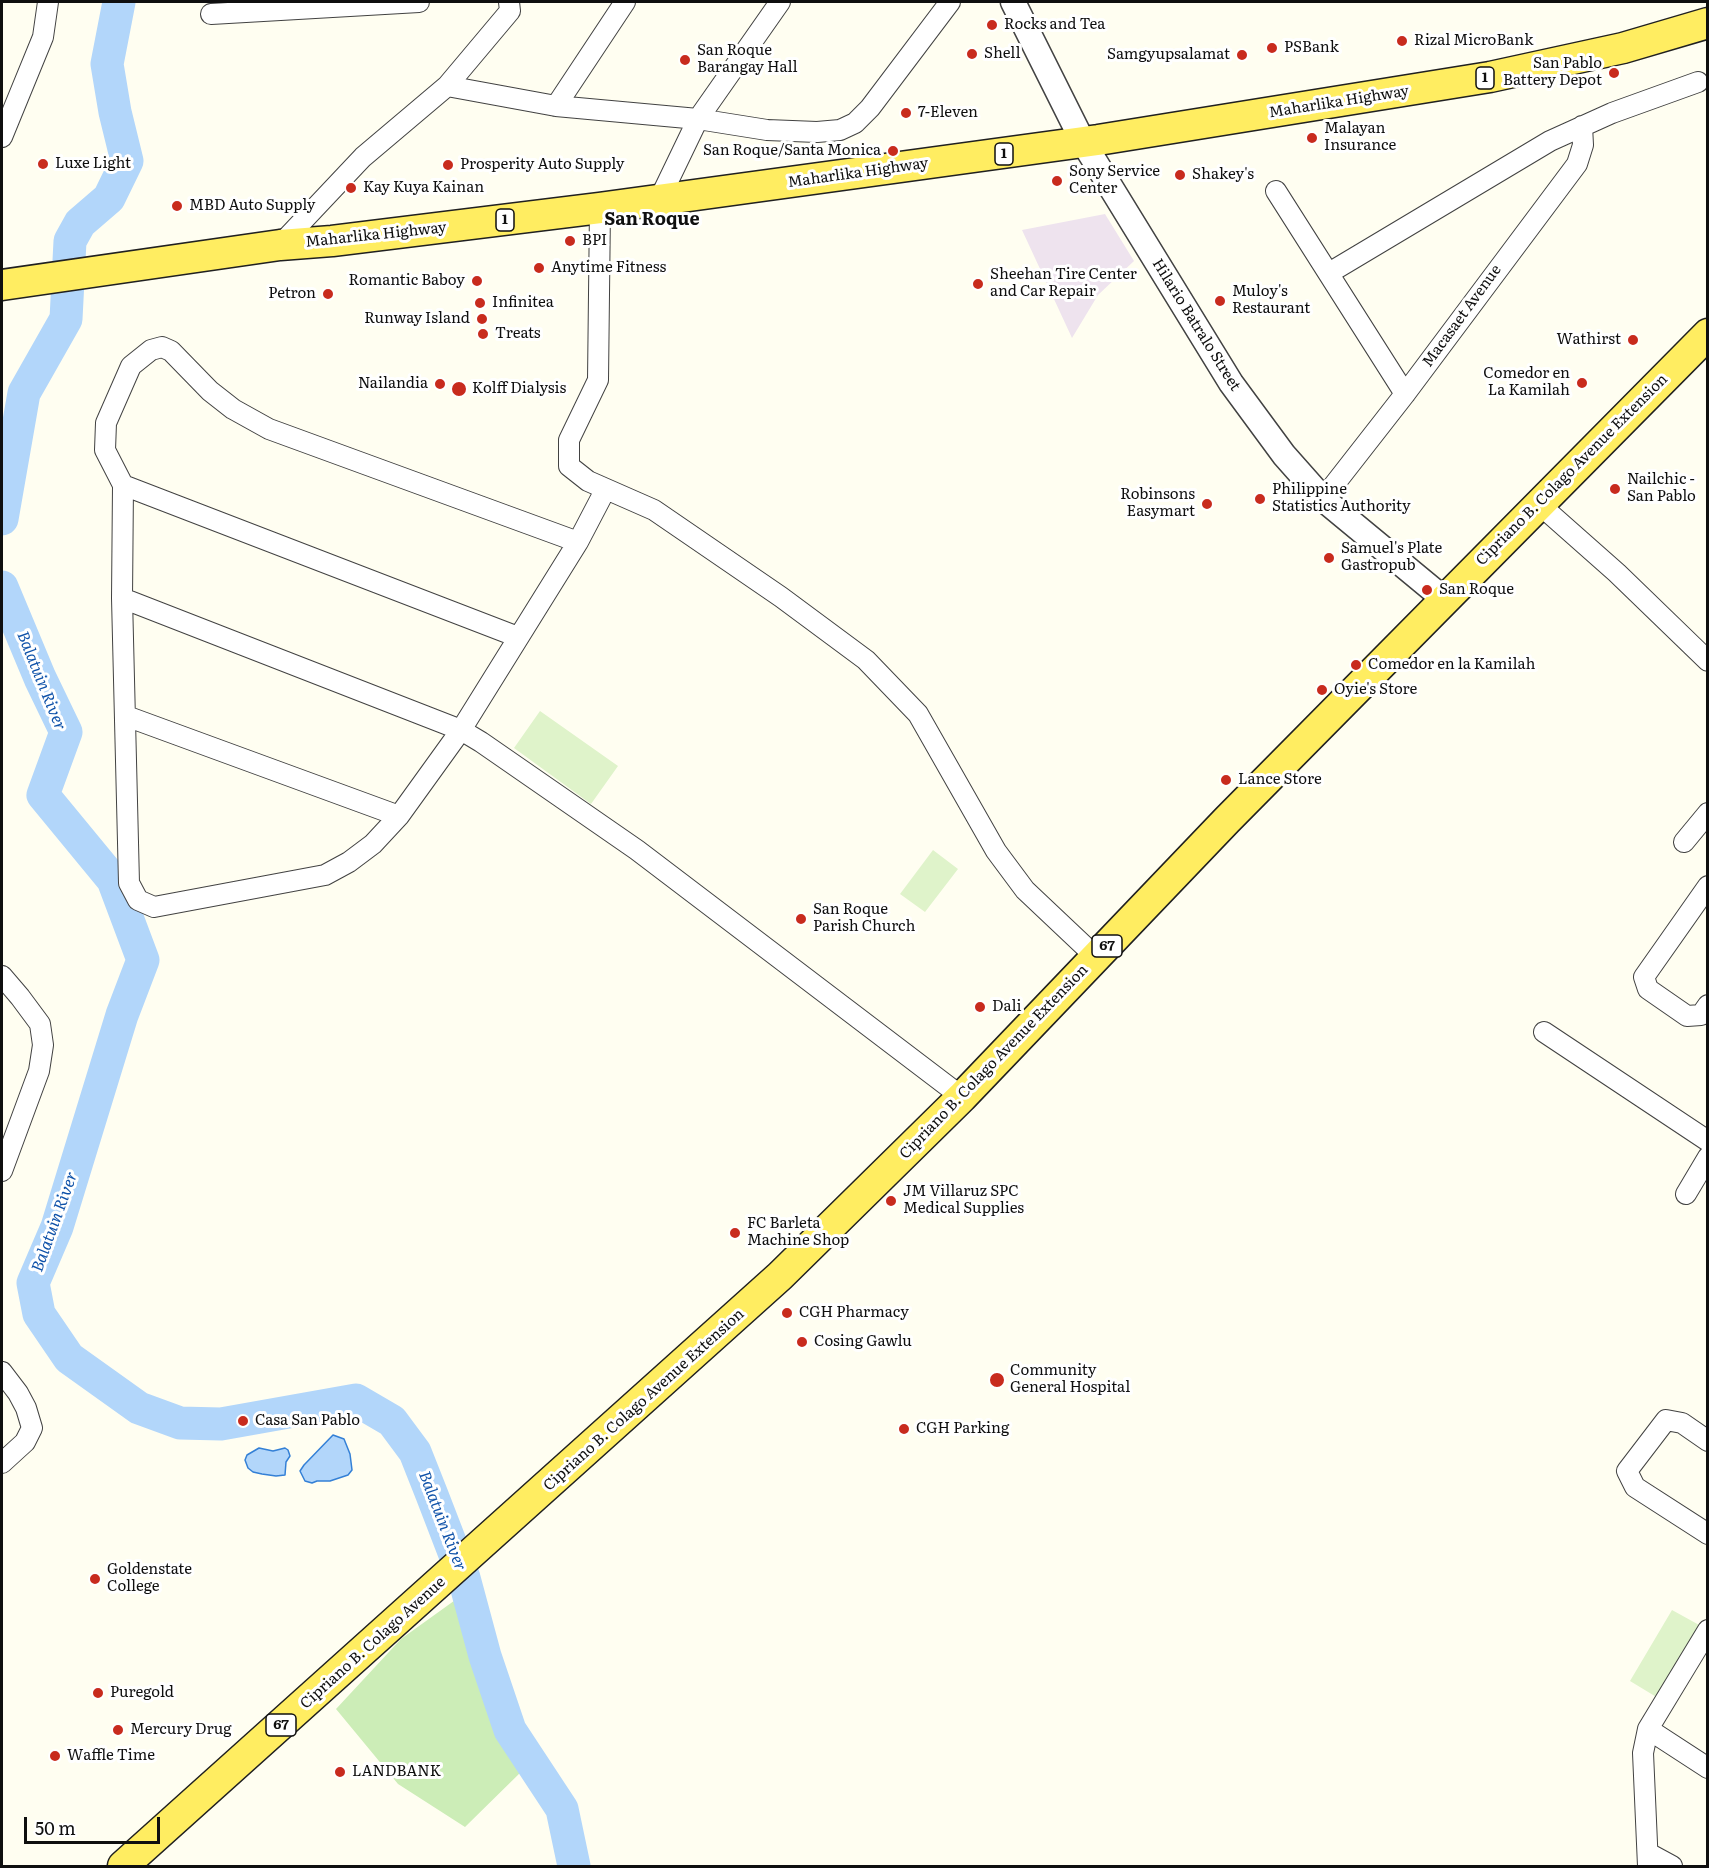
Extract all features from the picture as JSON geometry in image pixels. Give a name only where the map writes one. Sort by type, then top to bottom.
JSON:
[{"type":"main road","name":"Maharlika Highway","points":[[2,285],[280,245],[332,241],[600,208],[1083,142],[1490,77],[1623,48],[1707,23]]},
{"type":"main road","name":"Cipriano B. Colago Avenue Extension","points":[[488,1540],[729,1324],[962,1097],[1227,820],[1707,334]]},
{"type":"main road","name":"Cipriano B. Colago Avenue","points":[[123,1866],[488,1540]]},
{"type":"street","points":[[2,137],[9,102],[43,36],[48,2]]},
{"type":"street","points":[[211,14],[419,2]]},
{"type":"street","points":[[280,245],[363,158],[447,86],[510,11],[509,2]]},
{"type":"street","points":[[556,106],[626,2]]},
{"type":"street","points":[[659,200],[698,119],[780,2]]},
{"type":"street","points":[[447,86],[556,106],[698,119],[767,130],[817,132],[840,130],[855,123],[870,108],[950,2]]},
{"type":"street","name":"Hilario Batralo Street","points":[[1012,2],[1083,142],[1231,382],[1284,455],[1323,499],[1444,599]]},
{"type":"street","points":[[1329,273],[1550,141],[1582,126],[1698,82]]},
{"type":"street","name":"Macasaet Avenue","points":[[1323,499],[1405,394],[1577,164],[1582,145],[1582,126]]},
{"type":"street","points":[[1276,191],[1405,394]]},
{"type":"street","points":[[600,208],[598,380],[569,440],[569,466],[588,481],[654,510],[781,597],[866,660],[918,714],[996,851],[1025,890],[1096,958]]},
{"type":"street","points":[[578,542],[269,429],[233,409],[210,391],[171,351],[162,347],[151,350],[131,366],[106,423],[105,450],[123,485],[129,883],[138,900],[154,907],[325,875],[349,862],[373,844],[399,816],[461,730],[578,542],[601,498]]},
{"type":"street","points":[[123,485],[518,637]]},
{"type":"street","points":[[1539,504],[1617,573],[1707,661]]},
{"type":"street","points":[[123,598],[461,730],[637,850],[962,1097]]},
{"type":"street","points":[[126,716],[399,816]]},
{"type":"street","points":[[1684,842],[1707,813]]},
{"type":"street","points":[[1707,886],[1644,977],[1648,989],[1687,1016],[1701,1015],[1707,1005]]},
{"type":"street","points":[[2,976],[40,1024],[43,1045],[39,1071],[2,1169]]},
{"type":"street","points":[[1544,1032],[1707,1141]]},
{"type":"street","points":[[1686,1194],[1707,1157]]},
{"type":"street","points":[[2,1372],[18,1393],[26,1408],[32,1428],[25,1442],[2,1462]]},
{"type":"street","points":[[1707,1441],[1682,1423],[1666,1419],[1627,1471],[1635,1487],[1707,1534]]},
{"type":"street","points":[[1672,1866],[1648,1860],[1642,1753],[1648,1729],[1707,1630]]},
{"type":"street","points":[[1648,1729],[1707,1768]]},
{"type":"shaded area","points":[[1105,214],[1134,261],[1098,295],[1072,338],[1022,230]]},
{"type":"green space","points":[[540,711],[618,766],[591,804],[514,748]]},
{"type":"green space","points":[[933,850],[958,869],[925,912],[900,894]]},
{"type":"green space","points":[[458,1598],[523,1770],[465,1827],[398,1784],[336,1709],[401,1639]]},
{"type":"green space","points":[[1672,1610],[1701,1626],[1658,1698],[1630,1681]]},
{"type":"water","points":[[333,1435],[344,1439],[350,1454],[352,1470],[348,1475],[330,1481],[312,1483],[305,1481],[300,1471]]},
{"type":"water","points":[[259,1448],[273,1451],[285,1448],[288,1450],[290,1456],[286,1462],[285,1475],[262,1474],[248,1468],[245,1460],[247,1455]]},
{"type":"waterway","name":"Balatuin River","points":[[2,519],[24,393],[66,319],[70,241],[80,223],[109,198],[127,161],[115,112],[107,64],[119,2]]},
{"type":"waterway","name":"Balatuin River","points":[[2,587],[40,678],[66,732],[43,795],[113,880],[143,960],[122,1015],[57,1227],[33,1283],[39,1314],[69,1358],[139,1408],[180,1423],[221,1424],[356,1400],[392,1421],[415,1452],[464,1578],[485,1656],[510,1730],[562,1809],[574,1866]]},
{"type":"place","name":"Rocks and Tea","points":[[992,25]]},
{"type":"place","name":"Rizal MicroBank","points":[[1402,41]]},
{"type":"place","name":"PSBank","points":[[1272,48]]},
{"type":"place","name":"Shell","points":[[972,54]]},
{"type":"place","name":"Samgyupsalamat","points":[[1242,55]]},
{"type":"place","name":"San Roque Barangay Hall","points":[[685,60]]},
{"type":"place","name":"San Pablo Battery Depot","points":[[1614,73]]},
{"type":"place","name":"7-Eleven","points":[[906,113]]},
{"type":"place","name":"Malayan Insurance","points":[[1312,138]]},
{"type":"place","name":"San Roque/Santa Monica","points":[[893,151]]},
{"type":"place","name":"Luxe Light","points":[[43,164]]},
{"type":"place","name":"Prosperity Auto Supply","points":[[448,165]]},
{"type":"place","name":"Shakey's","points":[[1180,175]]},
{"type":"place","name":"Sony Service Center","points":[[1057,181]]},
{"type":"place","name":"Kay Kuya Kainan","points":[[351,188]]},
{"type":"place","name":"MBD Auto Supply","points":[[177,206]]},
{"type":"place","name":"BPI","points":[[570,241]]},
{"type":"place","name":"Anytime Fitness","points":[[539,268]]},
{"type":"place","name":"Romantic Baboy","points":[[477,281]]},
{"type":"place","name":"Sheehan Tire Center and Car Repair","points":[[978,284]]},
{"type":"place","name":"Petron","points":[[328,294]]},
{"type":"place","name":"Muloy's Restaurant","points":[[1220,301]]},
{"type":"place","name":"Infinitea","points":[[480,303]]},
{"type":"place","name":"Runway Island","points":[[482,319]]},
{"type":"place","name":"Treats","points":[[483,334]]},
{"type":"place","name":"Wathirst","points":[[1633,340]]},
{"type":"place","name":"Comedor en La Kamilah","points":[[1582,383]]},
{"type":"place","name":"Nailandia","points":[[440,384]]},
{"type":"place","name":"Kolff Dialysis","points":[[459,389]]},
{"type":"place","name":"Nailchic - San Pablo","points":[[1615,489]]},
{"type":"place","name":"Philippine Statistics Authority","points":[[1260,499]]},
{"type":"place","name":"Robinsons Easymart","points":[[1207,504]]},
{"type":"place","name":"Samuel's Plate Gastropub","points":[[1329,558]]},
{"type":"place","name":"San Roque","points":[[1427,590]]},
{"type":"place","name":"Comedor en la Kamilah","points":[[1356,665]]},
{"type":"place","name":"Oyie's Store","points":[[1322,690]]},
{"type":"place","name":"Lance Store","points":[[1226,780]]},
{"type":"place","name":"San Roque Parish Church","points":[[801,919]]},
{"type":"place","name":"Dali","points":[[980,1007]]},
{"type":"place","name":"JM Villaruz SPC Medical Supplies","points":[[891,1201]]},
{"type":"place","name":"FC Barleta Machine Shop","points":[[735,1233]]},
{"type":"place","name":"CGH Pharmacy","points":[[787,1313]]},
{"type":"place","name":"Cosing Gawlu","points":[[802,1342]]},
{"type":"place","name":"Community General Hospital","points":[[997,1380]]},
{"type":"place","name":"Casa San Pablo","points":[[243,1421]]},
{"type":"place","name":"CGH Parking","points":[[904,1429]]},
{"type":"place","name":"Goldenstate College","points":[[95,1579]]},
{"type":"place","name":"Puregold","points":[[98,1693]]},
{"type":"place","name":"Mercury Drug","points":[[118,1730]]},
{"type":"place","name":"Waffle Time","points":[[55,1756]]},
{"type":"place","name":"LANDBANK","points":[[340,1772]]},
{"type":"district","name":"San Roque","points":[[652,220]]}]
